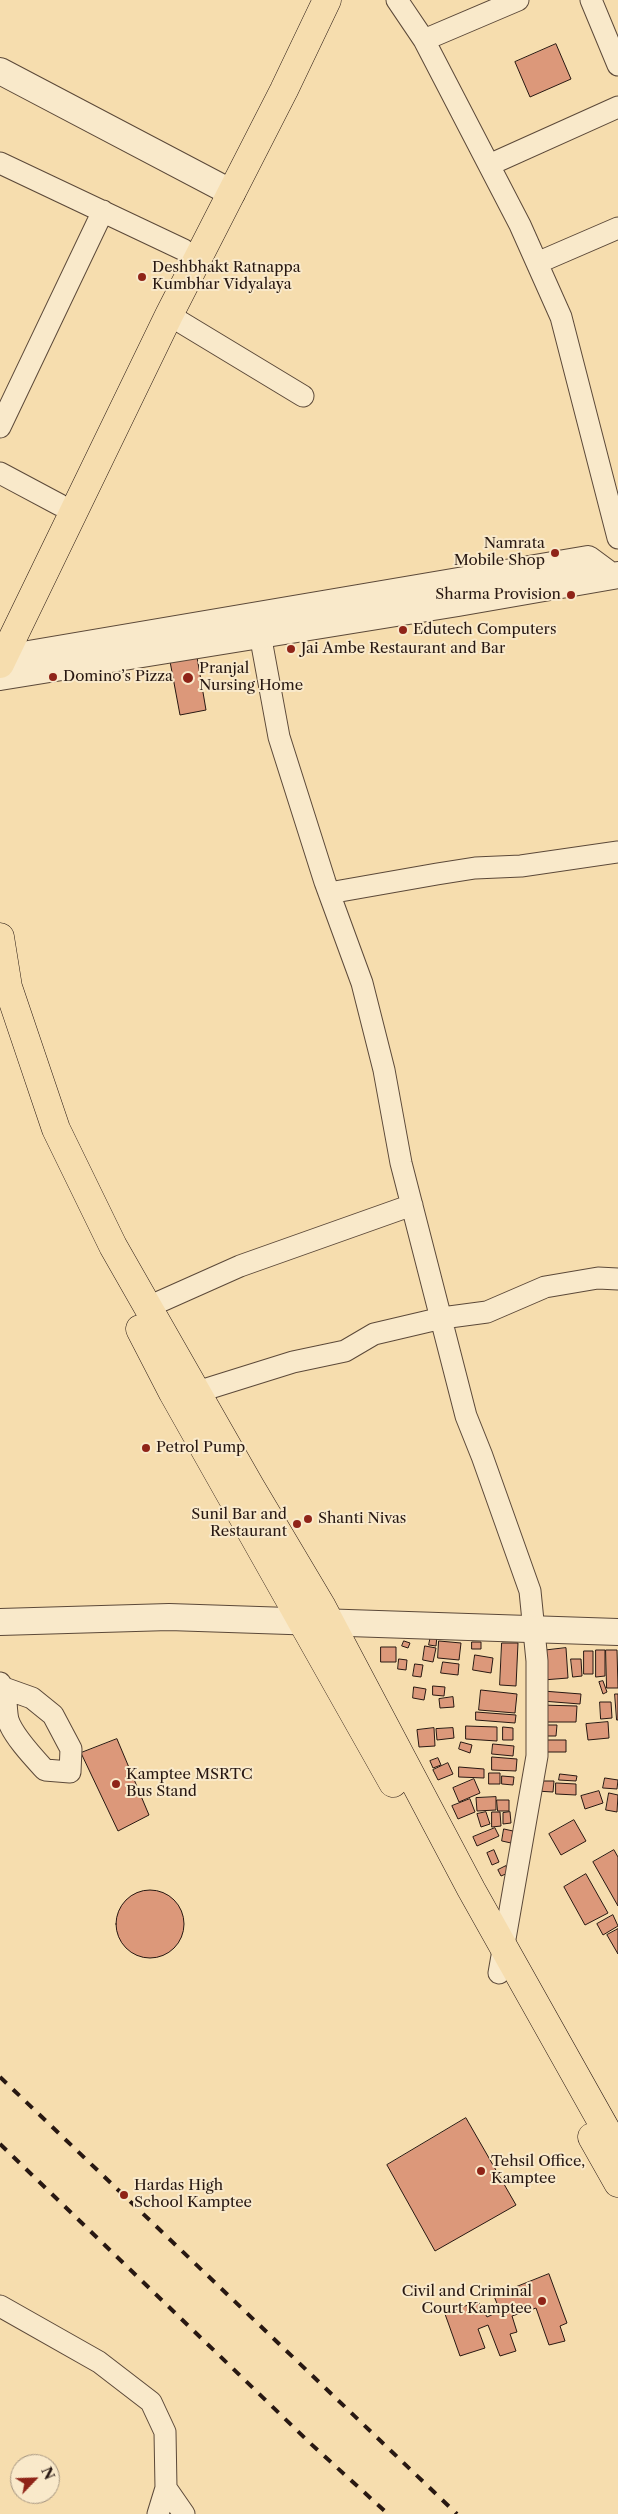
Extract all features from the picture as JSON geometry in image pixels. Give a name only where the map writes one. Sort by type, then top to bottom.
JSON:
[{"type":"highway","points":[[1,665],[169,315],[311,0]]},
{"type":"highway","points":[[0,621],[60,505],[184,250],[225,190],[327,0]]},
{"type":"highway","points":[[0,937],[3,994],[41,1141],[212,1441],[304,1621],[618,2183]]},
{"type":"highway","points":[[3,994],[56,1129],[113,1246],[148,1307],[174,1373],[196,1392],[212,1441],[331,1622],[414,1783],[618,2151]]},
{"type":"street","points":[[397,0],[424,40],[489,165],[561,317],[608,458],[618,538]]},
{"type":"street","points":[[424,40],[518,0]]},
{"type":"street","points":[[591,0],[618,65]]},
{"type":"street","points":[[0,71],[225,190]]},
{"type":"street","points":[[489,165],[618,107]]},
{"type":"street","points":[[0,163],[184,250]]},
{"type":"street","points":[[0,427],[103,211]]},
{"type":"street","points":[[537,263],[618,228]]},
{"type":"street","points":[[169,315],[304,396]]},
{"type":"street","points":[[0,473],[60,505]]},
{"type":"street","points":[[1,665],[588,559],[614,575]]},
{"type":"street","points":[[1,665],[260,634],[458,603],[614,575]]},
{"type":"street","points":[[260,634],[279,737],[329,894],[362,983],[384,1070],[401,1163],[466,1416],[530,1591],[535,1629],[537,1756],[499,1973]]},
{"type":"street","points":[[329,894],[475,868],[521,866],[618,852]]},
{"type":"street","points":[[148,1307],[240,1266],[412,1204]]},
{"type":"street","points":[[196,1392],[293,1362],[344,1351],[374,1334],[442,1318],[487,1312],[545,1288],[598,1278],[618,1279]]},
{"type":"street","points":[[0,1622],[169,1617],[618,1632]]},
{"type":"street","points":[[0,2306],[98,2362],[151,2402],[165,2432],[166,2488],[158,2514]]},
{"type":"street","points":[[166,2488],[184,2514]]},
{"type":"building","points":[[556,44],[571,79],[530,97],[515,62]]},
{"type":"building","points":[[196,651],[206,710],[180,715],[169,656]]},
{"type":"building","points":[[431,1635],[437,1636],[436,1646],[429,1645]]},
{"type":"building","points":[[404,1641],[410,1643],[408,1648],[402,1646]]},
{"type":"building","points":[[439,1641],[461,1643],[459,1660],[438,1658]]},
{"type":"building","points":[[472,1642],[481,1642],[481,1649],[472,1649]]},
{"type":"building","points":[[502,1643],[518,1643],[516,1686],[500,1685]]},
{"type":"building","points":[[425,1646],[436,1648],[433,1662],[423,1660]]},
{"type":"building","points":[[381,1647],[396,1647],[396,1662],[381,1662]]},
{"type":"building","points":[[566,1648],[568,1678],[543,1680],[540,1651]]},
{"type":"building","points":[[596,1650],[605,1650],[605,1676],[596,1677]]},
{"type":"building","points":[[606,1650],[617,1650],[618,1688],[607,1688]]},
{"type":"building","points":[[584,1651],[593,1651],[593,1674],[584,1674]]},
{"type":"building","points":[[475,1655],[493,1658],[491,1673],[473,1670]]},
{"type":"building","points":[[399,1659],[407,1660],[406,1670],[398,1669]]},
{"type":"building","points":[[571,1659],[581,1659],[582,1676],[573,1677]]},
{"type":"building","points":[[443,1662],[459,1664],[458,1675],[441,1673]]},
{"type":"building","points":[[415,1664],[423,1665],[421,1677],[413,1676]]},
{"type":"building","points":[[603,1681],[607,1692],[603,1694],[599,1682]]},
{"type":"building","points":[[433,1686],[445,1687],[444,1696],[433,1695]]},
{"type":"building","points":[[414,1687],[426,1689],[424,1700],[413,1698]]},
{"type":"building","points":[[481,1690],[517,1694],[515,1713],[479,1710]]},
{"type":"building","points":[[543,1691],[581,1694],[580,1704],[542,1701]]},
{"type":"building","points":[[615,1694],[618,1694],[618,1720],[617,1720]]},
{"type":"building","points":[[453,1697],[454,1707],[440,1708],[439,1699]]},
{"type":"building","points":[[600,1702],[611,1702],[612,1718],[601,1719]]},
{"type":"building","points":[[541,1705],[577,1706],[576,1722],[541,1722]]},
{"type":"building","points":[[476,1712],[516,1715],[515,1723],[476,1720]]},
{"type":"building","points":[[608,1722],[609,1738],[588,1740],[586,1724]]},
{"type":"building","points":[[539,1725],[557,1725],[556,1736],[539,1736]]},
{"type":"building","points":[[466,1726],[497,1727],[497,1741],[466,1739]]},
{"type":"building","points":[[503,1727],[513,1728],[513,1740],[503,1740]]},
{"type":"building","points":[[434,1728],[435,1746],[419,1747],[417,1730]]},
{"type":"building","points":[[453,1728],[454,1738],[437,1740],[436,1729]]},
{"type":"building","name":"Kamptee MSRTC Bus Stand","points":[[117,1739],[149,1815],[118,1831],[81,1753]]},
{"type":"building","points":[[540,1740],[566,1740],[566,1752],[540,1752]]},
{"type":"building","points":[[461,1742],[472,1745],[470,1753],[459,1749]]},
{"type":"building","points":[[493,1744],[514,1746],[513,1756],[492,1754]]},
{"type":"building","points":[[492,1757],[517,1759],[516,1771],[492,1770]]},
{"type":"building","points":[[438,1758],[441,1765],[433,1768],[430,1761]]},
{"type":"building","points":[[448,1763],[453,1774],[438,1780],[433,1770]]},
{"type":"building","points":[[459,1767],[484,1769],[484,1778],[459,1777]]},
{"type":"building","points":[[489,1773],[500,1773],[500,1784],[489,1784]]},
{"type":"building","points":[[560,1774],[577,1776],[576,1781],[559,1780]]},
{"type":"building","points":[[502,1776],[514,1777],[513,1785],[502,1784]]},
{"type":"building","points":[[605,1778],[618,1780],[617,1789],[603,1788]]},
{"type":"building","points":[[474,1779],[480,1793],[459,1802],[453,1788]]},
{"type":"building","points":[[537,1781],[554,1781],[553,1792],[536,1791]]},
{"type":"building","points":[[556,1783],[576,1784],[576,1795],[556,1794]]},
{"type":"building","points":[[599,1791],[603,1803],[585,1809],[581,1796]]},
{"type":"building","points":[[609,1793],[618,1795],[617,1812],[606,1810]]},
{"type":"building","points":[[496,1797],[496,1810],[477,1811],[476,1798]]},
{"type":"building","points":[[470,1799],[475,1812],[458,1819],[452,1806]]},
{"type":"building","points":[[497,1800],[509,1800],[509,1811],[498,1811]]},
{"type":"building","points":[[486,1812],[490,1824],[481,1827],[477,1814]]},
{"type":"building","points":[[492,1812],[500,1812],[501,1826],[492,1827]]},
{"type":"building","points":[[510,1812],[511,1823],[503,1824],[503,1813]]},
{"type":"building","points":[[574,1820],[586,1841],[561,1855],[549,1834]]},
{"type":"building","points":[[495,1828],[499,1836],[477,1846],[473,1837]]},
{"type":"building","points":[[504,1829],[513,1831],[511,1843],[502,1841]]},
{"type":"building","points":[[494,1850],[499,1862],[492,1865],[487,1853]]},
{"type":"building","points":[[614,1850],[618,1857],[618,1906],[593,1862]]},
{"type":"building","points":[[506,1866],[508,1873],[501,1876],[498,1870]]},
{"type":"building","points":[[586,1874],[608,1913],[585,1925],[564,1887]]},
{"type":"building","points":[[150,1890],[163,1893],[174,1900],[181,1911],[184,1924],[181,1937],[174,1948],[163,1955],[150,1958],[137,1955],[126,1948],[119,1937],[116,1924],[119,1911],[126,1900],[137,1893]]},
{"type":"building","points":[[613,1915],[618,1926],[603,1935],[597,1924]]},
{"type":"building","points":[[618,1929],[618,1954],[607,1935]]},
{"type":"building","points":[[466,2118],[516,2205],[435,2251],[387,2165]]},
{"type":"building","points":[[549,2274],[567,2323],[560,2326],[565,2341],[549,2345],[536,2308],[512,2316],[517,2332],[510,2334],[516,2351],[500,2356],[488,2325],[478,2329],[485,2348],[460,2356],[445,2314],[478,2301],[487,2317],[500,2311],[494,2296]]},
{"type":"railway","points":[[0,2077],[457,2514]]},
{"type":"railway","points":[[0,2144],[310,2443],[388,2514]]},
{"type":"place","name":"Deshbhakt Ratnappa Kumbhar Vidyalaya","points":[[142,277]]},
{"type":"place","name":"Namrata Mobile Shop","points":[[555,553]]},
{"type":"place","name":"Sharma Provision","points":[[571,595]]},
{"type":"place","name":"Edutech Computers","points":[[403,630]]},
{"type":"place","name":"Jai Ambe Restaurant and Bar","points":[[291,649]]},
{"type":"place","name":"Domino’s Pizza","points":[[53,677]]},
{"type":"place","name":"Pranjal Nursing Home","points":[[188,678]]},
{"type":"place","name":"Petrol Pump","points":[[146,1448]]},
{"type":"place","name":"Shanti Nivas","points":[[308,1519]]},
{"type":"place","name":"Sunil Bar and Restaurant","points":[[297,1524]]},
{"type":"place","name":"Kamptee MSRTC Bus Stand","points":[[116,1784]]},
{"type":"place","name":"Tehsil Office, Kamptee","points":[[481,2171]]},
{"type":"place","name":"Hardas High School Kamptee","points":[[124,2195]]},
{"type":"place","name":"Civil and Criminal Court Kamptee","points":[[542,2301]]}]
